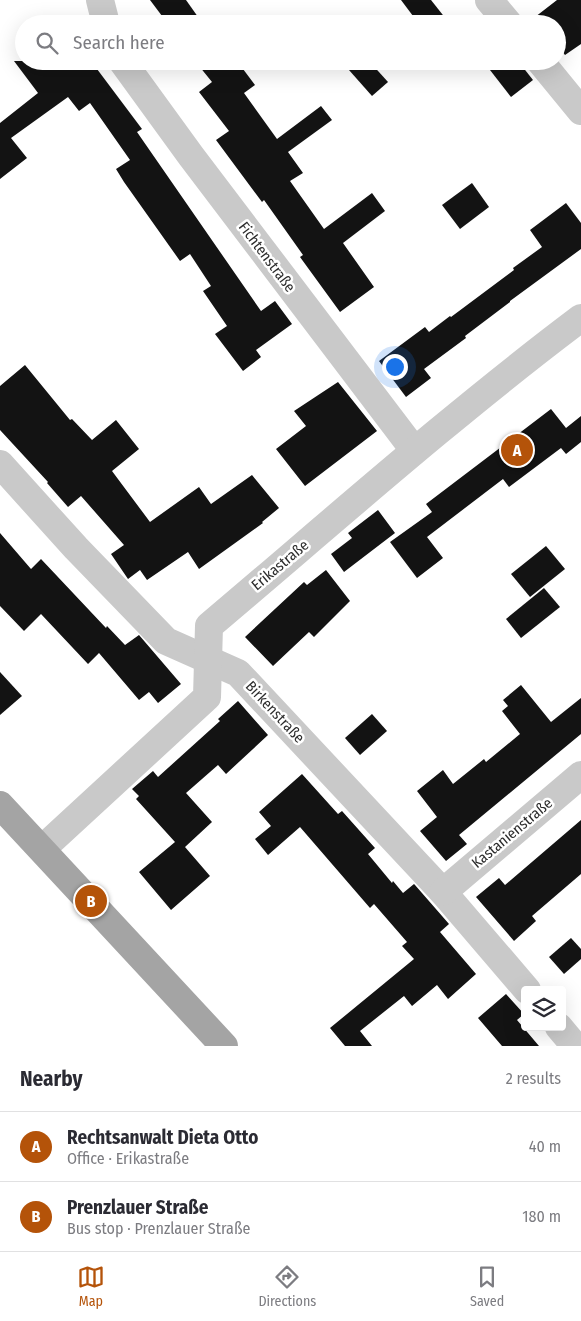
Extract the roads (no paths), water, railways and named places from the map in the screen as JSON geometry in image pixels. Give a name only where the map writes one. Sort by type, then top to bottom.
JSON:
[{"type":"main road","points":[[0,805],[224,1046]]},
{"type":"street","points":[[100,0],[104,15]]},
{"type":"street","points":[[489,0],[502,15]]},
{"type":"street","name":"Fichtenstraße","points":[[129,70],[191,156],[414,450]]},
{"type":"street","points":[[547,70],[581,111]]},
{"type":"street","name":"Erikastraße","points":[[42,849],[207,697],[209,626],[414,450],[581,318]]},
{"type":"street","name":"Birkenstraße","points":[[0,464],[76,548],[166,641],[238,674],[443,892],[524,986]]},
{"type":"street","name":"Kastanienstraße","points":[[443,892],[581,775]]},
{"type":"street","points":[[562,1031],[575,1046]]},
{"type":"place","name":"Rechtsanwalt Dieta Otto","points":[[517,450]]},
{"type":"place","name":"Prenzlauer Straße","points":[[91,901]]}]
